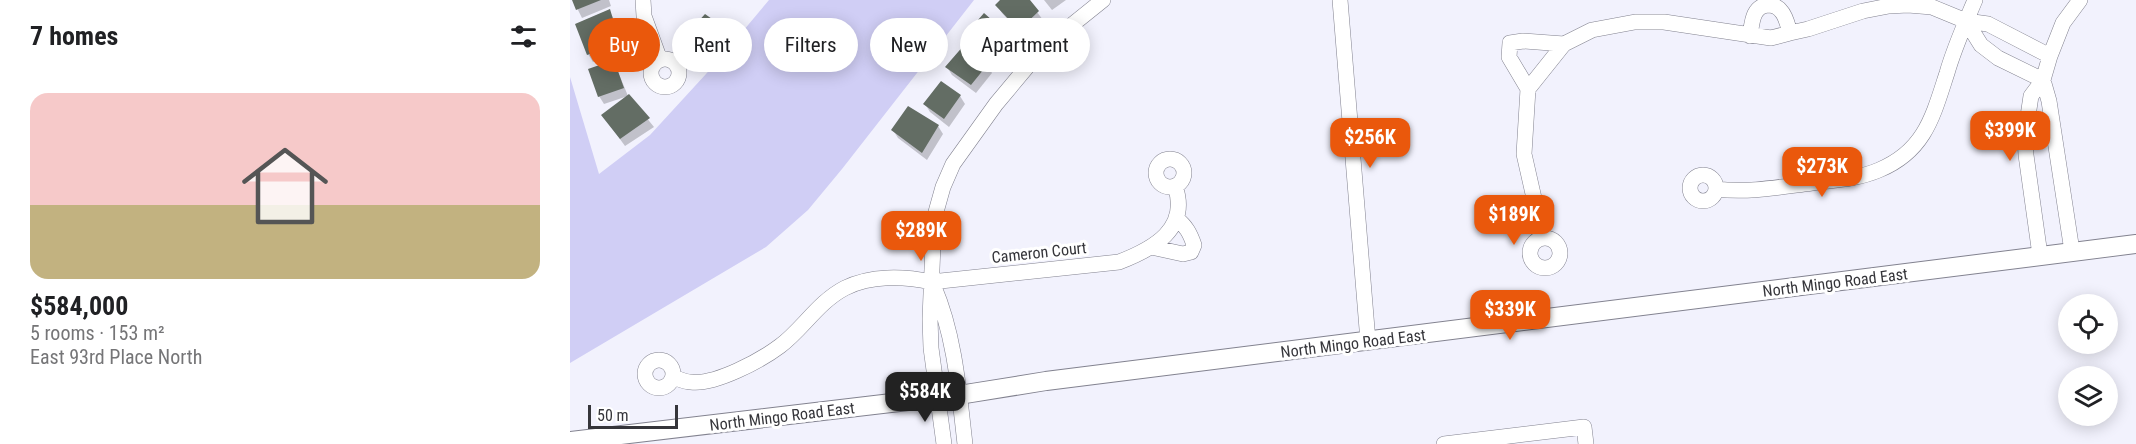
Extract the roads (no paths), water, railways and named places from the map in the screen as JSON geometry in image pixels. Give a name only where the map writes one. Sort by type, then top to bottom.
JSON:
[{"type":"street","points":[[643,0],[645,18]]},
{"type":"street","points":[[944,444],[931,348],[931,250],[934,219],[943,188],[953,164],[996,104],[1042,49],[1103,0]]},
{"type":"street","points":[[1340,0],[1368,341]]},
{"type":"street","points":[[1716,189],[1738,192],[1857,177],[1878,171],[1894,163],[1910,150],[1927,129],[1975,0]]},
{"type":"street","points":[[2040,255],[2026,155],[2025,135],[2031,96],[2043,80],[2063,23],[2080,0]]},
{"type":"street","points":[[1750,36],[1754,13],[1767,5],[1781,11],[1790,33]]},
{"type":"street","points":[[1528,89],[1564,44],[1592,30],[1635,22],[1682,24],[1771,38],[1808,29],[1863,10],[1889,6],[1932,8],[1966,21],[1988,24],[2050,56]]},
{"type":"street","points":[[1966,21],[1981,45],[1998,58],[2043,80],[2049,101],[2072,251]]},
{"type":"street","points":[[1543,238],[1524,154],[1528,89],[1509,57],[1510,43],[1523,40],[1564,44]]},
{"type":"street","points":[[1151,247],[1182,254],[1191,252],[1194,245],[1186,226],[1176,218],[1180,206],[1175,186]]},
{"type":"street","name":"Cameron Court","points":[[673,377],[692,382],[722,378],[780,346],[812,313],[844,289],[864,281],[910,277],[931,282],[1119,262],[1151,247],[1167,234],[1176,218]]},
{"type":"street","name":"North Mingo Road East","points":[[570,441],[939,398],[1046,381],[2136,244]]},
{"type":"street","points":[[931,282],[943,308],[959,395],[965,444]]},
{"type":"street","points":[[1444,444],[1584,428],[1586,444]]}]
